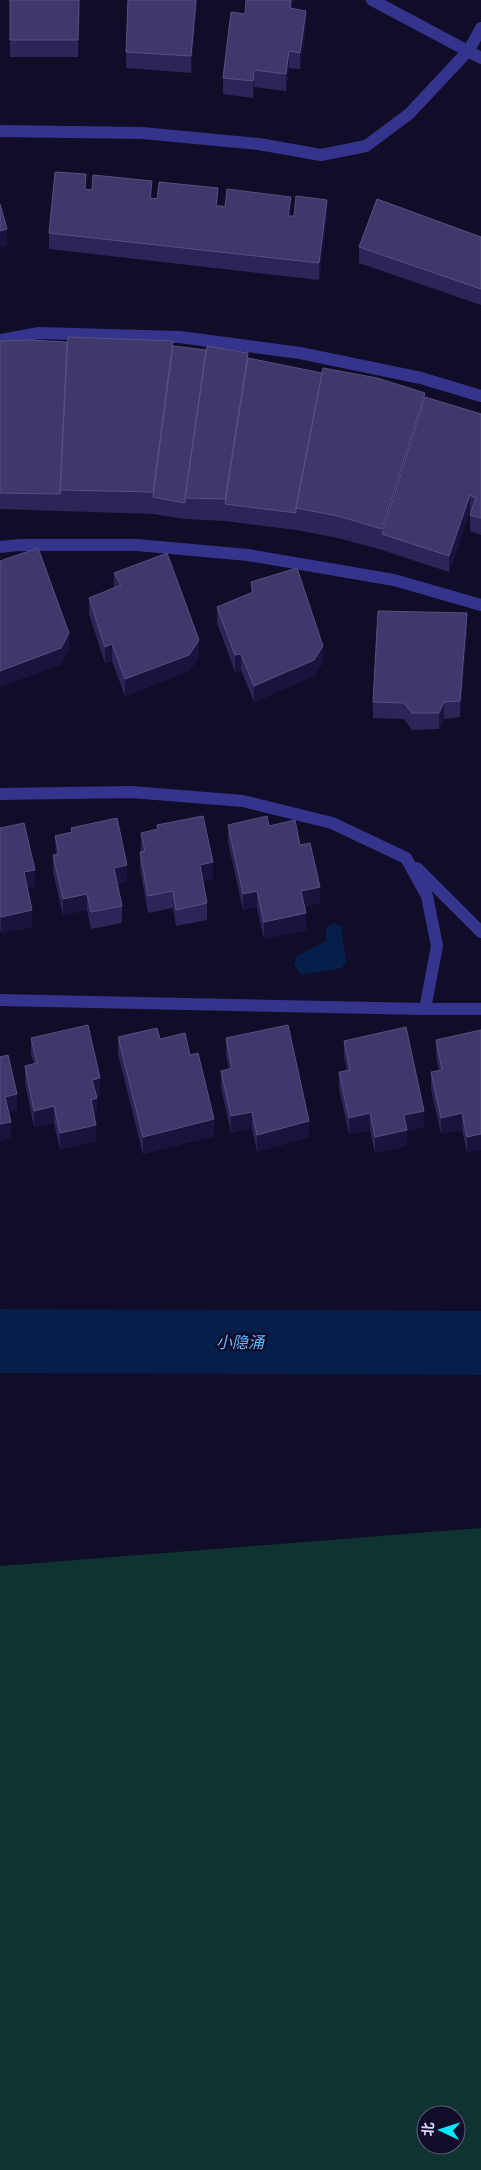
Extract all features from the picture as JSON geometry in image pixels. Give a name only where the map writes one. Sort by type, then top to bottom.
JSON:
[{"type":"street","points":[[372,0],[481,58]]},
{"type":"street","points":[[0,131],[142,133],[259,144],[322,154],[366,146],[409,114],[469,50],[481,28]]},
{"type":"street","points":[[0,340],[39,333],[180,337],[300,353],[421,378],[481,396]]},
{"type":"street","points":[[0,547],[19,545],[137,545],[248,555],[394,580],[481,605]]},
{"type":"street","points":[[0,794],[131,792],[243,801],[332,823],[406,858],[481,932]]},
{"type":"street","points":[[406,858],[427,896],[437,946],[425,1008]]},
{"type":"street","points":[[0,1000],[481,1008]]},
{"type":"green space","points":[[481,1528],[481,2170],[0,2170],[0,1566]]},
{"type":"water","points":[[334,923],[341,926],[346,961],[342,968],[301,975],[294,964],[297,956],[326,941],[326,928]]},
{"type":"building","points":[[10,0],[79,0],[78,40],[10,40]]},
{"type":"building","points":[[128,0],[196,0],[191,56],[126,52]]},
{"type":"building","points":[[246,0],[291,0],[290,8],[306,11],[300,53],[289,51],[286,74],[254,70],[253,81],[223,78],[231,12],[245,14]]},
{"type":"building","points":[[55,172],[86,174],[85,189],[92,190],[93,175],[152,181],[150,198],[157,199],[159,182],[218,188],[216,206],[225,207],[227,189],[291,197],[288,216],[294,216],[296,196],[327,200],[319,263],[49,233]]},
{"type":"building","points":[[377,199],[481,237],[481,289],[359,247]]},
{"type":"building","points":[[0,204],[7,229],[0,231]]},
{"type":"building","points":[[68,337],[173,341],[153,492],[60,490]]},
{"type":"building","points":[[0,341],[67,342],[60,494],[0,493]]},
{"type":"building","points":[[173,346],[206,350],[185,503],[153,497]]},
{"type":"building","points":[[207,346],[248,353],[225,499],[185,498]]},
{"type":"building","points":[[248,358],[322,373],[296,513],[225,504]]},
{"type":"building","points":[[323,368],[377,378],[425,393],[382,529],[338,516],[296,508]]},
{"type":"building","points":[[425,397],[481,414],[481,518],[470,515],[476,498],[470,495],[449,556],[382,534]]},
{"type":"building","points":[[38,548],[69,633],[61,648],[0,671],[0,561]]},
{"type":"building","points":[[167,553],[199,640],[189,655],[125,679],[112,644],[105,647],[89,598],[121,585],[114,573]]},
{"type":"building","points":[[297,568],[323,646],[314,660],[254,686],[241,654],[235,655],[217,607],[253,592],[251,582]]},
{"type":"building","points":[[378,611],[467,613],[460,701],[444,702],[439,713],[412,713],[404,703],[373,702]]},
{"type":"building","points":[[203,816],[213,862],[200,865],[207,903],[176,910],[173,891],[148,896],[140,852],[145,851],[141,833],[158,829],[157,825]]},
{"type":"building","points":[[267,816],[269,826],[295,820],[300,845],[310,843],[320,887],[301,891],[306,913],[264,922],[257,891],[243,894],[228,825]]},
{"type":"building","points":[[117,818],[127,865],[114,868],[122,906],[91,912],[87,894],[63,899],[53,855],[59,854],[55,836],[72,832],[71,828]]},
{"type":"building","points":[[24,823],[35,870],[24,872],[32,910],[1,917],[0,828]]},
{"type":"building","points":[[88,1025],[100,1078],[92,1080],[97,1098],[91,1100],[96,1125],[60,1133],[54,1106],[34,1111],[25,1066],[37,1063],[31,1038]]},
{"type":"building","points":[[288,1025],[309,1121],[257,1135],[252,1112],[231,1116],[221,1071],[232,1068],[226,1038]]},
{"type":"building","points":[[406,1027],[424,1111],[404,1115],[407,1130],[375,1137],[370,1113],[349,1118],[339,1072],[350,1070],[344,1041]]},
{"type":"building","points":[[157,1028],[160,1039],[185,1033],[190,1055],[198,1053],[214,1119],[143,1137],[118,1037]]},
{"type":"building","points":[[481,1030],[481,1134],[467,1137],[462,1113],[441,1118],[431,1072],[442,1070],[436,1040]]},
{"type":"building","points":[[8,1055],[17,1094],[5,1097],[11,1122],[0,1124],[0,1057]]},
{"type":"waterway","name":"小隐涌","points":[[0,1341],[481,1343]]}]
